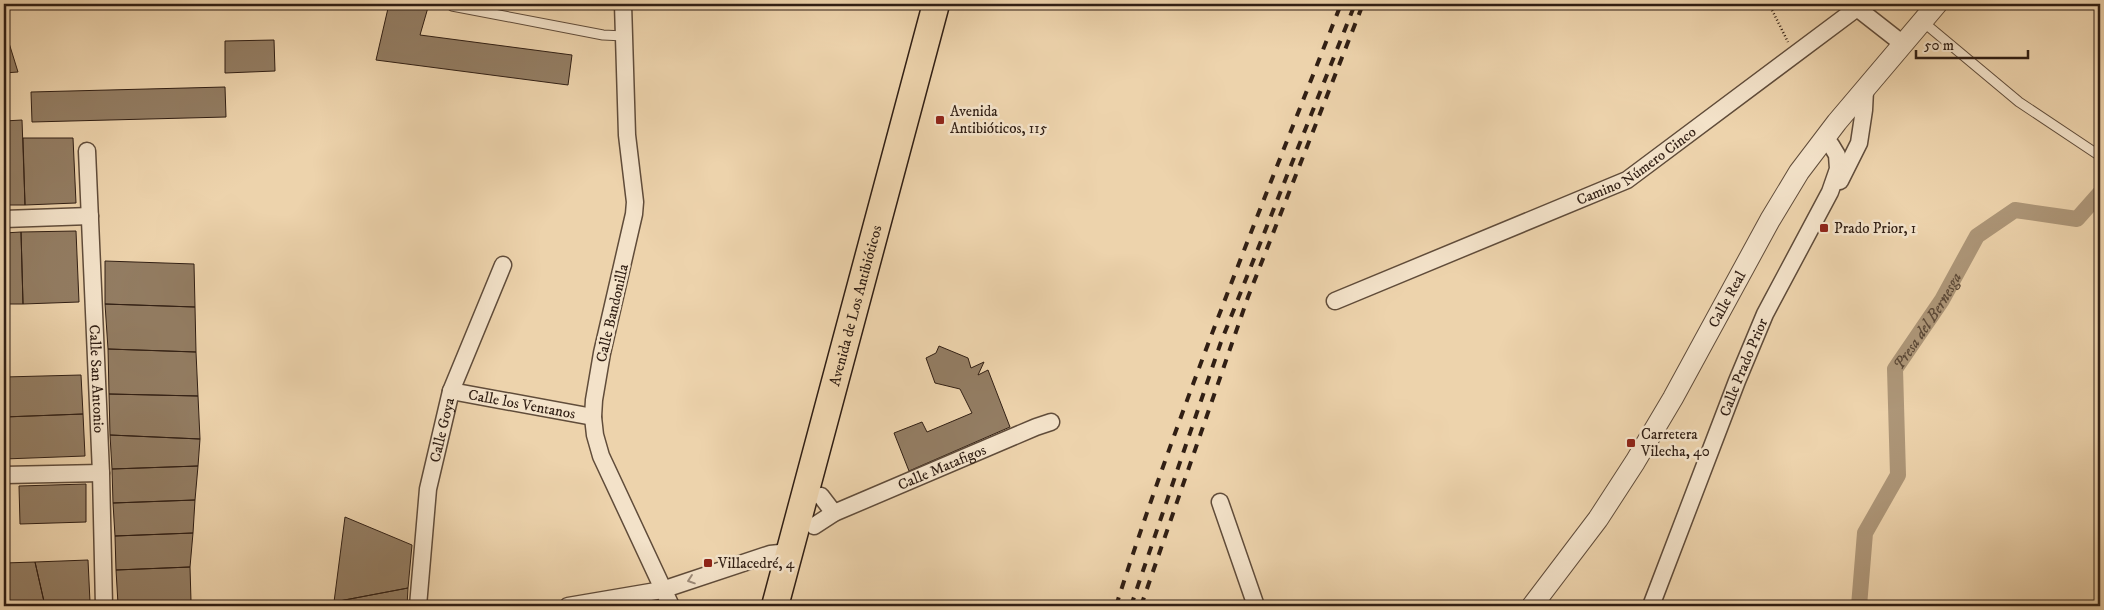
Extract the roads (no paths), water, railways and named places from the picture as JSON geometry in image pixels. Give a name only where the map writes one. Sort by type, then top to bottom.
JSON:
[{"type":"main road","name":"Avenida de Los Antibióticos","points":[[775,606],[936,4]]},
{"type":"main road","points":[[945,34],[947,4]]},
{"type":"main road","name":"Avenida de Los Antibióticos","points":[[793,606],[823,512],[853,375],[877,295],[953,4]]},
{"type":"main road","points":[[849,328],[863,305],[877,295],[872,279],[898,177],[900,141]]},
{"type":"main road","points":[[784,606],[795,564],[789,552],[802,534],[823,512]]},
{"type":"street","name":"Calle Bandonilla","points":[[623,4],[627,135],[635,202],[634,214],[598,376],[593,417],[595,435],[601,456],[671,606]]},
{"type":"street","name":"Calle Real","points":[[1532,606],[1598,519],[1635,462],[1673,398],[1770,220],[1799,172],[1837,122],[1937,4]]},
{"type":"street","name":"Camino Número Cinco","points":[[1335,301],[1627,180],[1857,8],[1903,44]]},
{"type":"street","name":"Calle Prado Prior","points":[[1830,192],[1838,184],[1859,143],[1865,90]]},
{"type":"street","points":[[1837,122],[1856,137],[1859,143]]},
{"type":"street","name":"Calle Prado Prior","points":[[1651,606],[1736,381],[1776,292],[1830,192],[1838,169],[1838,155],[1831,145],[1822,141]]},
{"type":"street","name":"Calle San Antonio","points":[[87,152],[101,473],[104,606]]},
{"type":"street","points":[[4,219],[90,216]]},
{"type":"street","name":"Calle Goya","points":[[418,606],[428,489],[451,390],[503,265]]},
{"type":"street","name":"Calle los Ventanos","points":[[451,390],[593,417]]},
{"type":"street","name":"Calle Matafigos","points":[[823,512],[1051,422]]},
{"type":"street","points":[[4,475],[101,473]]},
{"type":"street","points":[[1220,502],[1256,606]]},
{"type":"street","points":[[568,606],[662,590],[770,554],[789,552]]},
{"type":"lane","points":[[452,6],[603,35],[624,36]]},
{"type":"lane","points":[[1922,21],[2019,102],[2100,156]]},
{"type":"waterway","name":"Presa del Bernesga","points":[[1859,606],[1865,533],[1898,475],[1895,369],[1942,300],[1977,236],[2015,210],[2077,219],[2100,193]]},
{"type":"railway","points":[[1116,606],[1195,378],[1341,4]]},
{"type":"railway","points":[[1131,606],[1221,342],[1355,4]]},
{"type":"railway","points":[[1141,606],[1248,297],[1363,4]]},
{"type":"place","name":"Avenida Antibióticos, 115","points":[[940,120]]},
{"type":"place","name":"Prado Prior, 1","points":[[1824,228]]},
{"type":"place","name":"Carretera Vilecha, 40","points":[[1631,443]]},
{"type":"place","name":"Villacedré, 4","points":[[708,563]]}]
